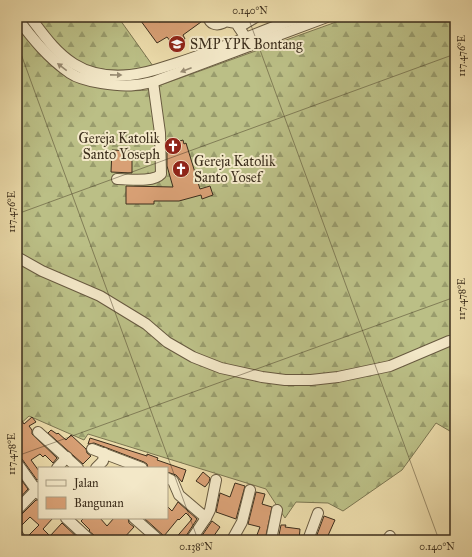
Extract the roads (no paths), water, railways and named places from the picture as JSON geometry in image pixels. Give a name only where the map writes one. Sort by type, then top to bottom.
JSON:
[{"type":"street","points":[[30,17],[46,38],[61,54],[74,64],[90,71],[109,75],[131,75],[152,71],[199,56],[246,38],[284,20],[300,17]]},
{"type":"street","points":[[208,17],[209,21],[214,24],[220,24],[226,19],[236,23],[246,38]]},
{"type":"street","points":[[239,27],[256,17]]},
{"type":"street","points":[[17,18],[37,44],[71,74],[91,81],[134,85],[153,82],[327,17]]},
{"type":"street","points":[[117,179],[151,180],[161,174],[160,133],[153,82]]},
{"type":"street","points":[[17,257],[42,271],[100,296],[146,324],[168,342],[193,357],[221,368],[262,378],[311,380],[338,377],[390,366],[449,341]]},
{"type":"street","points":[[38,432],[77,467]]},
{"type":"street","points":[[92,449],[101,461],[136,467]]},
{"type":"street","points":[[58,467],[67,457]]},
{"type":"street","points":[[17,463],[38,490],[17,510]]},
{"type":"street","points":[[168,479],[174,483],[179,495],[206,518]]},
{"type":"street","points":[[191,540],[206,518],[212,504],[216,480]]},
{"type":"street","points":[[232,540],[242,522],[250,490]]},
{"type":"street","points":[[271,540],[277,510]]},
{"type":"street","points":[[308,540],[318,513]]},
{"type":"street","points":[[67,519],[90,540]]},
{"type":"street","points":[[135,519],[159,540]]},
{"type":"street","points":[[17,534],[21,540]]},
{"type":"place","name":"SMP YPK Bontang","points":[[177,44]]},
{"type":"place","name":"Gereja Katolik Santo Yoseph","points":[[173,146]]},
{"type":"place","name":"Gereja Katolik Santo Yosef","points":[[181,169]]}]
